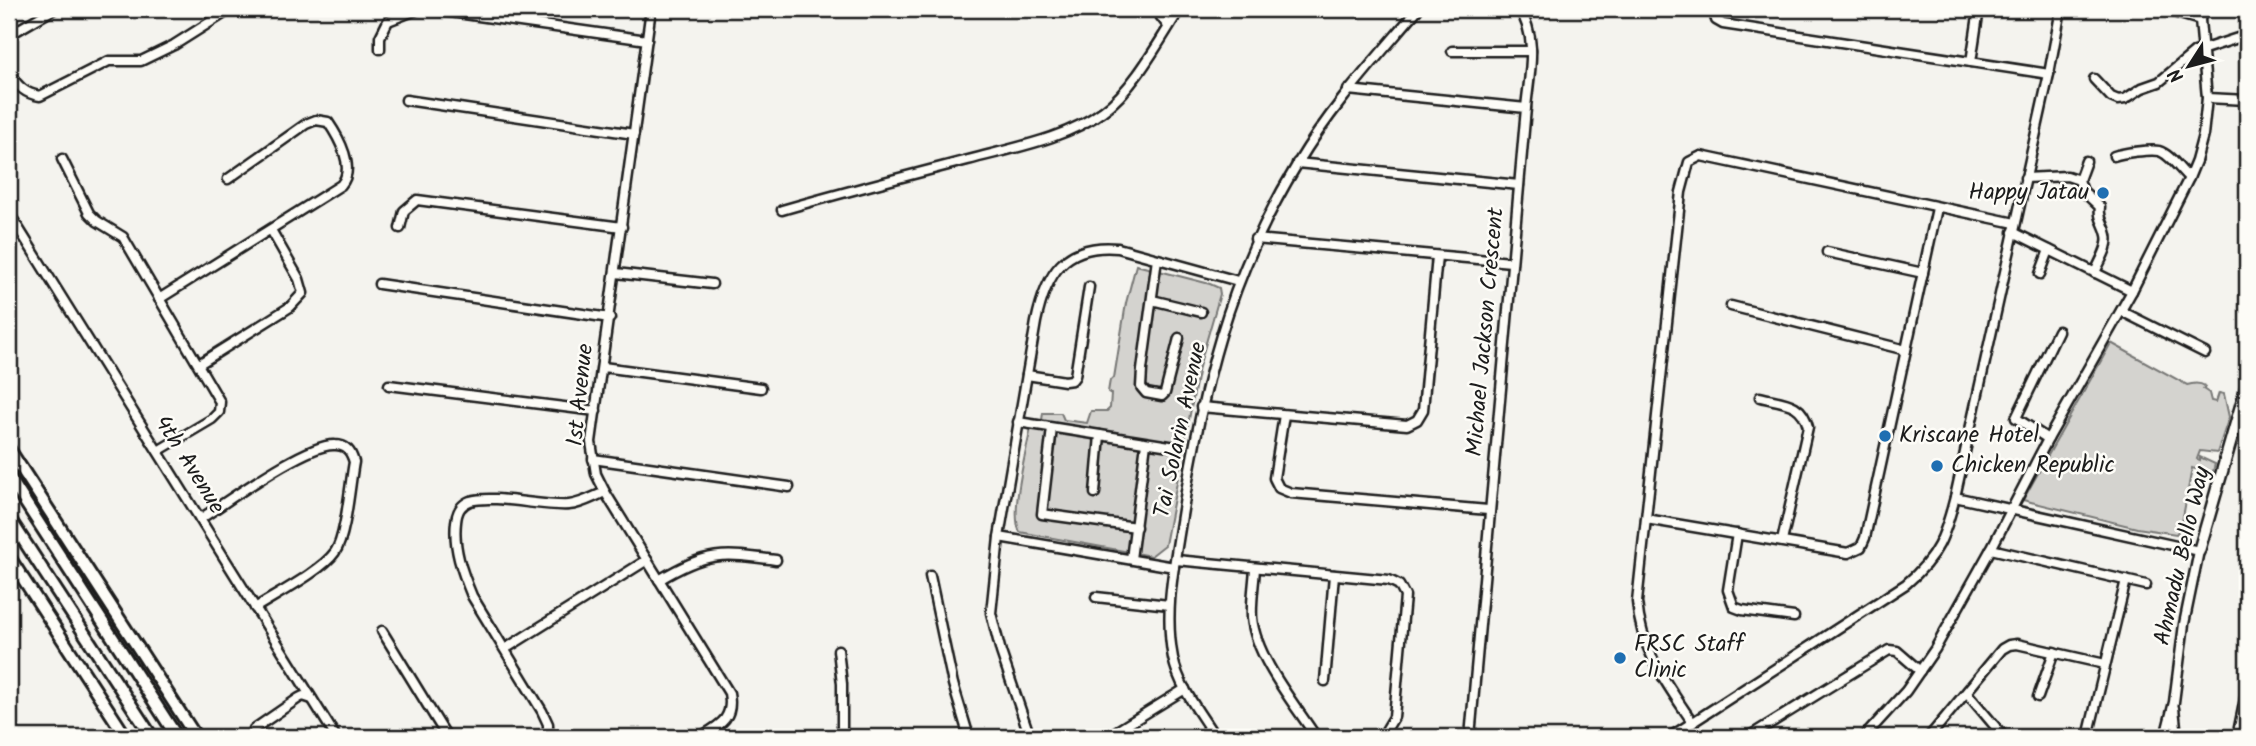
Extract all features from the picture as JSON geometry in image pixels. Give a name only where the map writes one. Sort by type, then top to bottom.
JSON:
[{"type":"highway","points":[[9,449],[196,737]]},
{"type":"highway","points":[[9,477],[177,737]]},
{"type":"highway","points":[[9,518],[152,737]]},
{"type":"highway","points":[[9,558],[126,737]]},
{"type":"main road","name":"Ahmadu Bello Way","points":[[2199,551],[2247,385]]},
{"type":"street","points":[[9,35],[54,9]]},
{"type":"street","points":[[9,74],[19,88],[40,96],[109,61],[141,61],[174,45],[231,9]]},
{"type":"street","points":[[380,49],[380,37],[388,21],[419,9]]},
{"type":"street","points":[[429,9],[486,13],[647,40]]},
{"type":"street","name":"1st Avenue","points":[[651,9],[591,442],[596,474],[605,492],[729,693],[731,705],[728,715],[700,737]]},
{"type":"street","points":[[1155,9],[1168,26]]},
{"type":"street","points":[[782,210],[1030,144],[1085,122],[1104,111],[1119,96],[1180,9]]},
{"type":"street","name":"Tai Solarin Avenue","points":[[1215,737],[1185,689],[1174,662],[1169,632],[1169,605],[1175,564],[1201,407],[1211,365],[1238,281],[1255,240],[1297,163],[1348,90],[1418,9]]},
{"type":"street","name":"Michael Jackson Crescent","points":[[1470,737],[1532,37],[1527,21],[1519,9]]},
{"type":"street","points":[[1713,9],[1716,20],[1723,24],[2049,74]]},
{"type":"street","points":[[1971,62],[1979,9]]},
{"type":"street","points":[[1671,737],[1915,577],[1935,554],[1945,535],[1955,497],[2061,9]]},
{"type":"street","points":[[2163,9],[2200,20]]},
{"type":"street","points":[[1864,737],[1906,691],[1934,649],[2132,291],[2189,178],[2203,135],[2207,98],[2200,20],[2202,9]]},
{"type":"street","points":[[2094,79],[2111,97],[2124,99],[2159,82],[2204,48],[2244,36]]},
{"type":"street","points":[[1452,51],[1531,51]]},
{"type":"street","points":[[1348,90],[1526,108]]},
{"type":"street","points":[[2207,98],[2214,96],[2247,100]]},
{"type":"street","points":[[406,100],[634,134]]},
{"type":"street","points":[[159,299],[341,186],[347,179],[348,170],[342,149],[327,122],[316,120],[306,124],[228,178]]},
{"type":"street","points":[[2113,156],[2159,151],[2189,178]]},
{"type":"street","points":[[1693,723],[1657,669],[1644,644],[1637,602],[1681,192],[1689,162],[1701,156],[1937,208],[2014,228],[2049,250],[2132,291]]},
{"type":"street","points":[[62,159],[89,213],[123,237],[219,402],[219,412],[212,419],[158,451]]},
{"type":"street","points":[[2086,161],[2079,180],[2082,191],[2100,207],[2099,216],[2107,234],[2108,244],[2095,273]]},
{"type":"street","points":[[1297,163],[1519,186]]},
{"type":"street","points":[[2025,178],[2067,176],[2079,180]]},
{"type":"street","points":[[400,228],[404,211],[417,200],[622,227]]},
{"type":"street","points":[[1646,519],[1848,552],[1861,547],[1937,208]]},
{"type":"street","name":"4th Avenue","points":[[9,213],[335,737]]},
{"type":"street","points":[[199,364],[290,307],[303,293],[299,279],[271,230]]},
{"type":"street","points":[[1255,240],[1511,262]]},
{"type":"street","points":[[1030,737],[1004,663],[991,613],[999,537],[1018,422],[1041,299],[1048,278],[1072,255],[1099,246],[1118,248],[1238,281]]},
{"type":"street","points":[[2040,275],[2049,250]]},
{"type":"street","points":[[1827,251],[1923,273]]},
{"type":"street","points":[[1201,407],[1407,425],[1417,420],[1423,410],[1437,257]]},
{"type":"street","points":[[1157,259],[1141,387],[1146,393],[1162,396],[1165,393],[1179,338]]},
{"type":"street","points":[[616,274],[712,284]]},
{"type":"street","points":[[379,284],[610,318]]},
{"type":"street","points":[[1027,375],[1065,381],[1072,380],[1075,376],[1090,287]]},
{"type":"street","points":[[1152,300],[1201,312]]},
{"type":"street","points":[[1731,306],[1906,349]]},
{"type":"street","points":[[2121,311],[2205,353]]},
{"type":"street","points":[[2048,439],[2016,418],[2058,331]]},
{"type":"street","points":[[603,367],[761,388]]},
{"type":"street","points":[[389,385],[596,411]]},
{"type":"street","points":[[1760,397],[1798,407],[1806,415],[1808,427],[1782,541]]},
{"type":"street","points":[[1284,415],[1274,478],[1279,488],[1291,494],[1488,510]]},
{"type":"street","points":[[1018,422],[1176,447]]},
{"type":"street","points":[[1052,428],[1042,514],[1136,527]]},
{"type":"street","points":[[1095,493],[1100,435]]},
{"type":"street","points":[[1131,559],[1146,443]]},
{"type":"street","points":[[200,519],[315,449],[337,445],[345,447],[351,453],[354,462],[342,536],[336,551],[324,564],[255,608]]},
{"type":"street","points":[[593,459],[789,487]]},
{"type":"street","points":[[545,737],[548,735],[548,724],[542,711],[472,596],[463,576],[455,532],[458,510],[469,502],[478,500],[570,505],[605,492]]},
{"type":"street","points":[[1955,497],[2199,551]]},
{"type":"street","points":[[1737,534],[1728,590],[1734,607],[1794,617]]},
{"type":"street","points":[[999,537],[1131,559],[1389,580],[1399,585],[1405,596],[1394,717],[1382,737]]},
{"type":"street","points":[[1991,549],[2146,585]]},
{"type":"street","name":"Ahmadu Bello Way","points":[[2165,737],[2174,702],[2184,624],[2199,551]]},
{"type":"street","points":[[659,580],[694,560],[712,555],[727,554],[776,560]]},
{"type":"street","points":[[505,649],[647,560]]},
{"type":"street","points":[[1255,568],[1252,619],[1258,643],[1316,737]]},
{"type":"street","points":[[930,576],[953,684],[969,737]]},
{"type":"street","points":[[1325,681],[1334,576]]},
{"type":"street","points":[[2088,737],[2126,580]]},
{"type":"street","points":[[1096,597],[1169,605]]},
{"type":"street","points":[[382,631],[447,737]]},
{"type":"street","points":[[1929,737],[2008,645],[2017,644],[2105,664]]},
{"type":"street","points":[[838,650],[842,684],[842,737]]},
{"type":"street","points":[[1748,737],[1889,650],[1897,650],[1920,671]]},
{"type":"street","points":[[2038,697],[2054,652]]},
{"type":"street","points":[[1107,737],[1118,734],[1185,689]]},
{"type":"street","points":[[2237,737],[2247,689]]},
{"type":"street","points":[[1967,693],[2004,737]]},
{"type":"street","points":[[254,729],[299,698],[303,696],[312,699]]},
{"type":"street","points":[[2174,702],[2177,737]]},
{"type":"shaded area","points":[[1136,265],[1210,284],[1219,288],[1220,294],[1199,367],[1165,545],[1151,556],[1020,532],[1017,522],[1020,477],[1033,419],[1042,420],[1043,413],[1061,413],[1064,420],[1087,423],[1091,411],[1107,411],[1110,408],[1110,380],[1114,378],[1126,303]]},
{"type":"shaded area","points":[[2111,343],[2187,385],[2196,383],[2205,386],[2203,389],[2209,393],[2211,401],[2216,402],[2219,393],[2224,394],[2229,417],[2217,453],[2200,451],[2197,459],[2200,460],[2200,457],[2215,464],[2211,479],[2192,468],[2181,528],[2176,534],[2137,528],[2023,500]]},
{"type":"place","name":"Happy Jatau","points":[[2103,193]]},
{"type":"place","name":"Kriscane Hotel","points":[[1885,436]]},
{"type":"place","name":"Chicken Republic","points":[[1937,466]]},
{"type":"place","name":"FRSC Staff Clinic","points":[[1620,658]]}]
